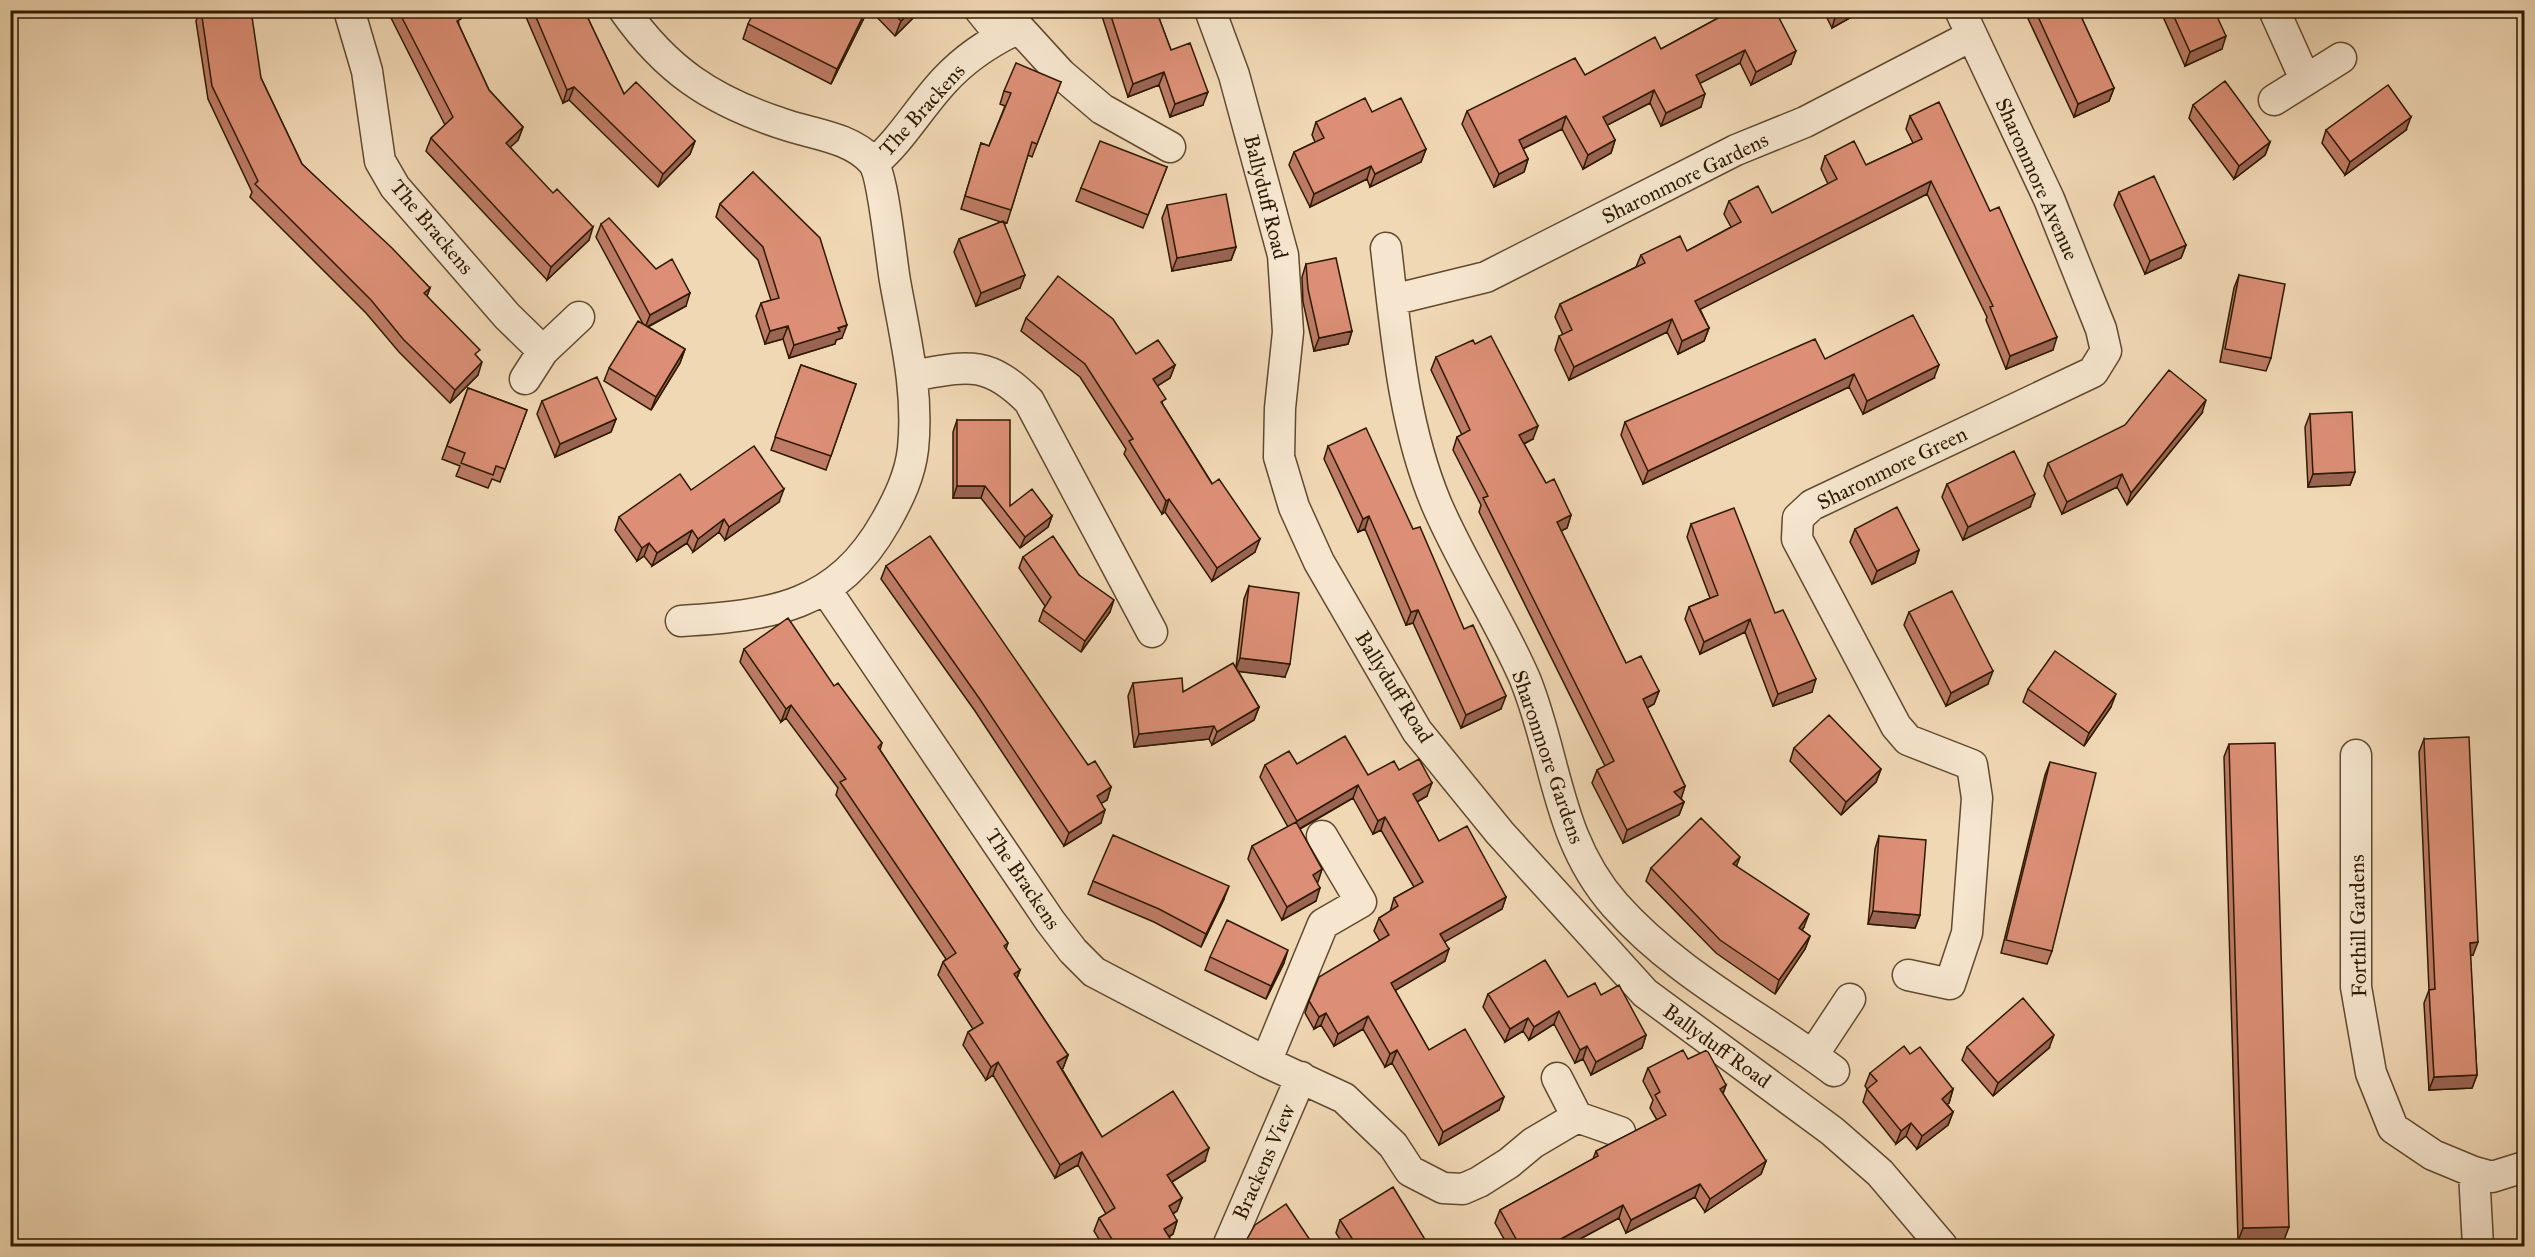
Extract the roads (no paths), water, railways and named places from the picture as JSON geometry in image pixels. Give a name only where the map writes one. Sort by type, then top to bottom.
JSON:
[{"type":"street","name":"The Brackens","points":[[349,10],[367,71],[380,161],[395,187],[507,316],[543,351]]},
{"type":"street","name":"The Brackens","points":[[624,10],[641,34],[684,76],[729,105],[782,124],[842,141],[861,151],[874,163],[882,181],[884,216],[912,376],[913,450],[903,491],[878,535],[851,568],[826,590],[790,606],[748,617],[681,621]]},
{"type":"street","points":[[980,10],[1000,36],[1019,28],[1061,74],[1102,109],[1170,147]]},
{"type":"street","name":"Ballyduff Road","points":[[1210,10],[1234,75],[1283,255],[1288,332],[1280,408],[1282,467],[1294,507],[1320,562],[1417,731],[1500,833],[1645,993],[1840,1138],[1880,1173],[1942,1246]]},
{"type":"street","points":[[2274,10],[2305,79]]},
{"type":"street","name":"Sharonmore Gardens","points":[[1392,300],[1486,277],[1736,150],[1805,122],[1966,23]]},
{"type":"street","name":"Sharonmore Avenue","points":[[1966,23],[2049,199],[2101,329],[2106,351]]},
{"type":"street","name":"The Brackens","points":[[874,163],[894,146],[944,81],[972,55],[1000,36]]},
{"type":"street","points":[[2274,100],[2341,58]]},
{"type":"street","name":"Sharonmore Gardens","points":[[1386,248],[1401,368],[1418,450],[1437,504],[1525,679],[1546,742],[1568,827],[1582,856],[1616,906],[1671,959],[1824,1063],[1850,999]]},
{"type":"street","points":[[525,379],[543,351],[579,317]]},
{"type":"street","name":"Sharonmore Green","points":[[1908,975],[1950,984],[1967,933],[1977,798],[1971,765],[1908,740],[1896,726],[1797,538],[1798,518],[1812,505],[2093,372],[2106,351]]},
{"type":"street","points":[[912,376],[954,368],[982,368],[1007,380],[1029,401],[1152,632]]},
{"type":"street","name":"The Brackens","points":[[826,590],[1073,951],[1095,972],[1266,1062],[1344,1098],[1393,1145],[1410,1171],[1443,1188],[1463,1189],[1479,1182],[1509,1163],[1533,1143],[1577,1117]]},
{"type":"street","name":"Forthill Gardens","points":[[2356,755],[2356,987],[2371,1073],[2393,1128],[2433,1155],[2474,1172],[2492,1177],[2524,1167]]},
{"type":"street","points":[[1266,1062],[1323,924],[1361,902],[1322,836]]},
{"type":"street","name":"Brackens View","points":[[1228,1246],[1301,1077]]},
{"type":"street","points":[[1557,1078],[1577,1117],[1620,1132]]},
{"type":"street","points":[[2474,1172],[2478,1246]]}]
